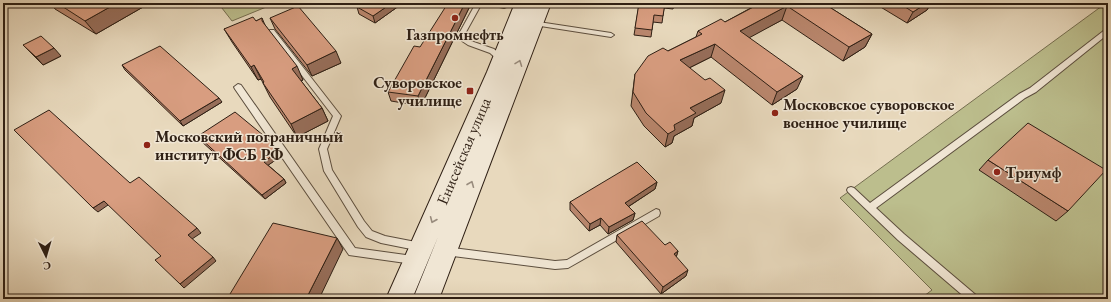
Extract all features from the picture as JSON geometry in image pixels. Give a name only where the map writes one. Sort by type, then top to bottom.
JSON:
[{"type":"main road","name":"Енисейская улица","points":[[399,299],[502,59],[524,3]]},
{"type":"main road","name":"Енисейская улица","points":[[426,299],[542,3]]},
{"type":"lane","points":[[479,3],[462,32],[464,41],[470,45],[493,50],[502,59]]},
{"type":"lane","points":[[488,3],[504,6],[513,3]]},
{"type":"lane","points":[[534,23],[611,35]]},
{"type":"lane","points":[[870,208],[1022,96],[1033,90],[1108,31]]},
{"type":"lane","points":[[272,32],[337,116],[323,149],[328,171],[361,224],[369,234],[419,254]]},
{"type":"lane","points":[[238,87],[352,252],[419,254]]},
{"type":"lane","points":[[851,190],[902,237],[974,299]]},
{"type":"lane","points":[[444,251],[555,265],[568,264],[656,213]]},
{"type":"green space","points":[[218,3],[276,3],[232,21]]},
{"type":"green space","points":[[1108,3],[1108,299],[920,299],[932,290],[840,198]]},
{"type":"building","points":[[57,3],[117,3],[85,21]]},
{"type":"building","points":[[363,3],[392,3],[373,16],[357,7]]},
{"type":"building","points":[[448,3],[465,3],[418,96],[388,92],[414,46],[420,47]]},
{"type":"building","points":[[639,3],[665,3],[663,16],[654,15],[652,30],[635,28]]},
{"type":"building","points":[[761,3],[823,3],[872,34],[849,47],[787,6],[740,31],[803,76],[777,92],[715,44],[680,60],[705,80],[710,78],[725,90],[690,108],[696,113],[674,125],[675,130],[668,134],[646,113],[633,92],[635,74],[648,56],[663,48],[668,51],[702,34],[698,31],[721,19],[725,22]]},
{"type":"building","points":[[899,3],[927,3],[913,12]]},
{"type":"building","points":[[298,6],[336,51],[307,65],[270,18]]},
{"type":"building","points":[[253,17],[256,21],[262,18],[262,21],[297,66],[292,69],[322,108],[291,124],[263,83],[264,82],[254,65],[251,67],[224,29]]},
{"type":"building","points":[[41,36],[54,48],[36,57],[23,45]]},
{"type":"building","points":[[160,46],[219,98],[180,121],[122,65]]},
{"type":"building","points":[[49,110],[130,183],[139,177],[197,228],[188,235],[213,257],[180,284],[155,260],[161,256],[104,201],[93,208],[14,130]]},
{"type":"building","points":[[235,112],[269,140],[277,152],[264,162],[284,179],[262,195],[198,136]]},
{"type":"building","points":[[1028,123],[1106,170],[1068,211],[988,160]]},
{"type":"building","points":[[637,162],[657,182],[625,203],[635,213],[609,227],[601,218],[590,224],[570,202]]},
{"type":"building","points":[[642,221],[665,245],[670,242],[678,251],[674,254],[688,270],[663,287],[617,235]]},
{"type":"building","points":[[273,223],[337,238],[306,299],[227,299]]},
{"type":"place","name":"Газпромнефть","points":[[455,18]]},
{"type":"place","name":"Суворовское училище","points":[[470,91]]},
{"type":"place","name":"Московское суворовское военное училище","points":[[775,113]]},
{"type":"place","name":"Московский пограничный институт ФСБ РФ","points":[[147,145]]},
{"type":"place","name":"Триумф","points":[[997,172]]}]
